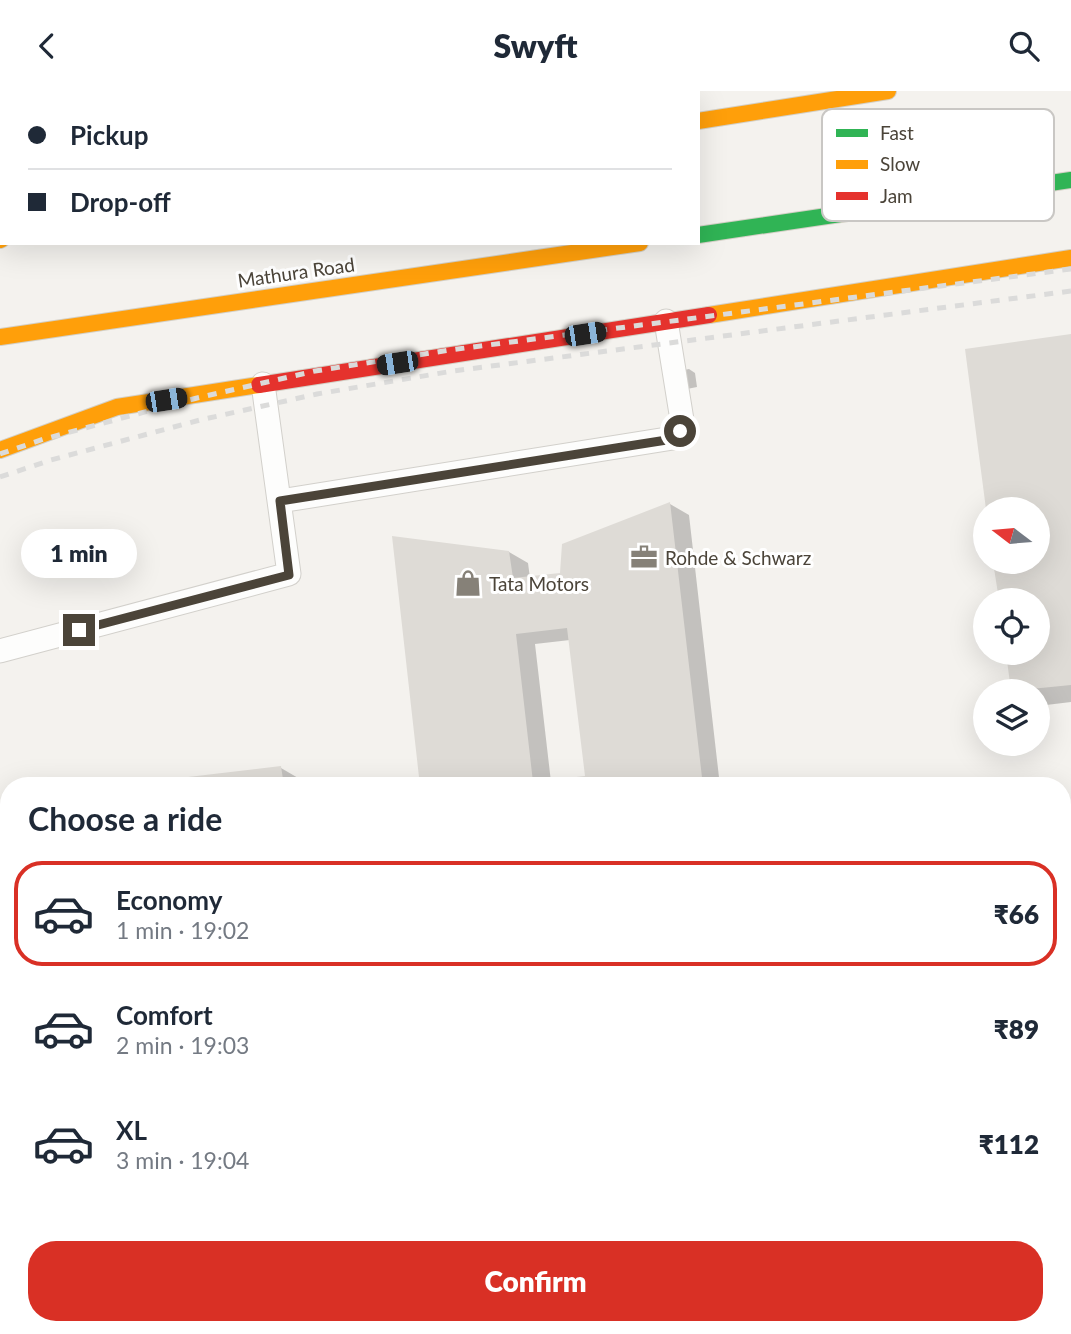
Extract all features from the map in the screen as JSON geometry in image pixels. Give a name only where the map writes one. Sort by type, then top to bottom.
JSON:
[{"type":"main road","points":[[700,121],[888,91]]},
{"type":"main road","points":[[700,235],[822,217]]},
{"type":"main road","name":"Mathura Road","points":[[0,337],[625,245]]},
{"type":"main road","points":[[0,450],[117,407],[1071,258]]},
{"type":"lane","points":[[280,501],[673,439],[680,431],[682,420],[666,321]]},
{"type":"lane","points":[[0,651],[289,575],[263,384]]},
{"type":"building","points":[[1071,334],[1071,685],[1050,687],[1050,679],[1009,679],[1008,665],[1050,665],[1050,588],[997,588],[995,574],[1050,574],[1050,497],[984,497],[965,349]]},
{"type":"building","points":[[670,502],[702,777],[576,777],[585,776],[567,628],[516,634],[532,777],[419,777],[392,536],[509,551],[513,578],[560,573],[562,544]]},
{"type":"building","points":[[281,766],[283,777],[188,777]]},
{"type":"railway","points":[[0,454],[44,439],[197,398],[315,371],[450,350],[1071,269]]},
{"type":"railway","points":[[0,477],[51,460],[200,420],[317,394],[453,371],[1071,291]]},
{"type":"traffic: fast","points":[[1054,183],[1071,180]]},
{"type":"traffic: fast","points":[[700,235],[822,217]]},
{"type":"traffic: slow","points":[[700,121],[888,91]]},
{"type":"traffic: slow","points":[[0,337],[626,245]]},
{"type":"traffic: slow","points":[[709,315],[1071,258]]},
{"type":"traffic: slow","points":[[0,450],[117,407],[259,385]]},
{"type":"traffic: jam","points":[[259,385],[709,315]]},
{"type":"place","name":"Rohde & Schwarz","points":[[644,557]]},
{"type":"place","name":"Tata Motors","points":[[468,583]]},
{"type":"route","points":[[79,630],[289,575],[280,501],[673,439],[680,431]]}]
